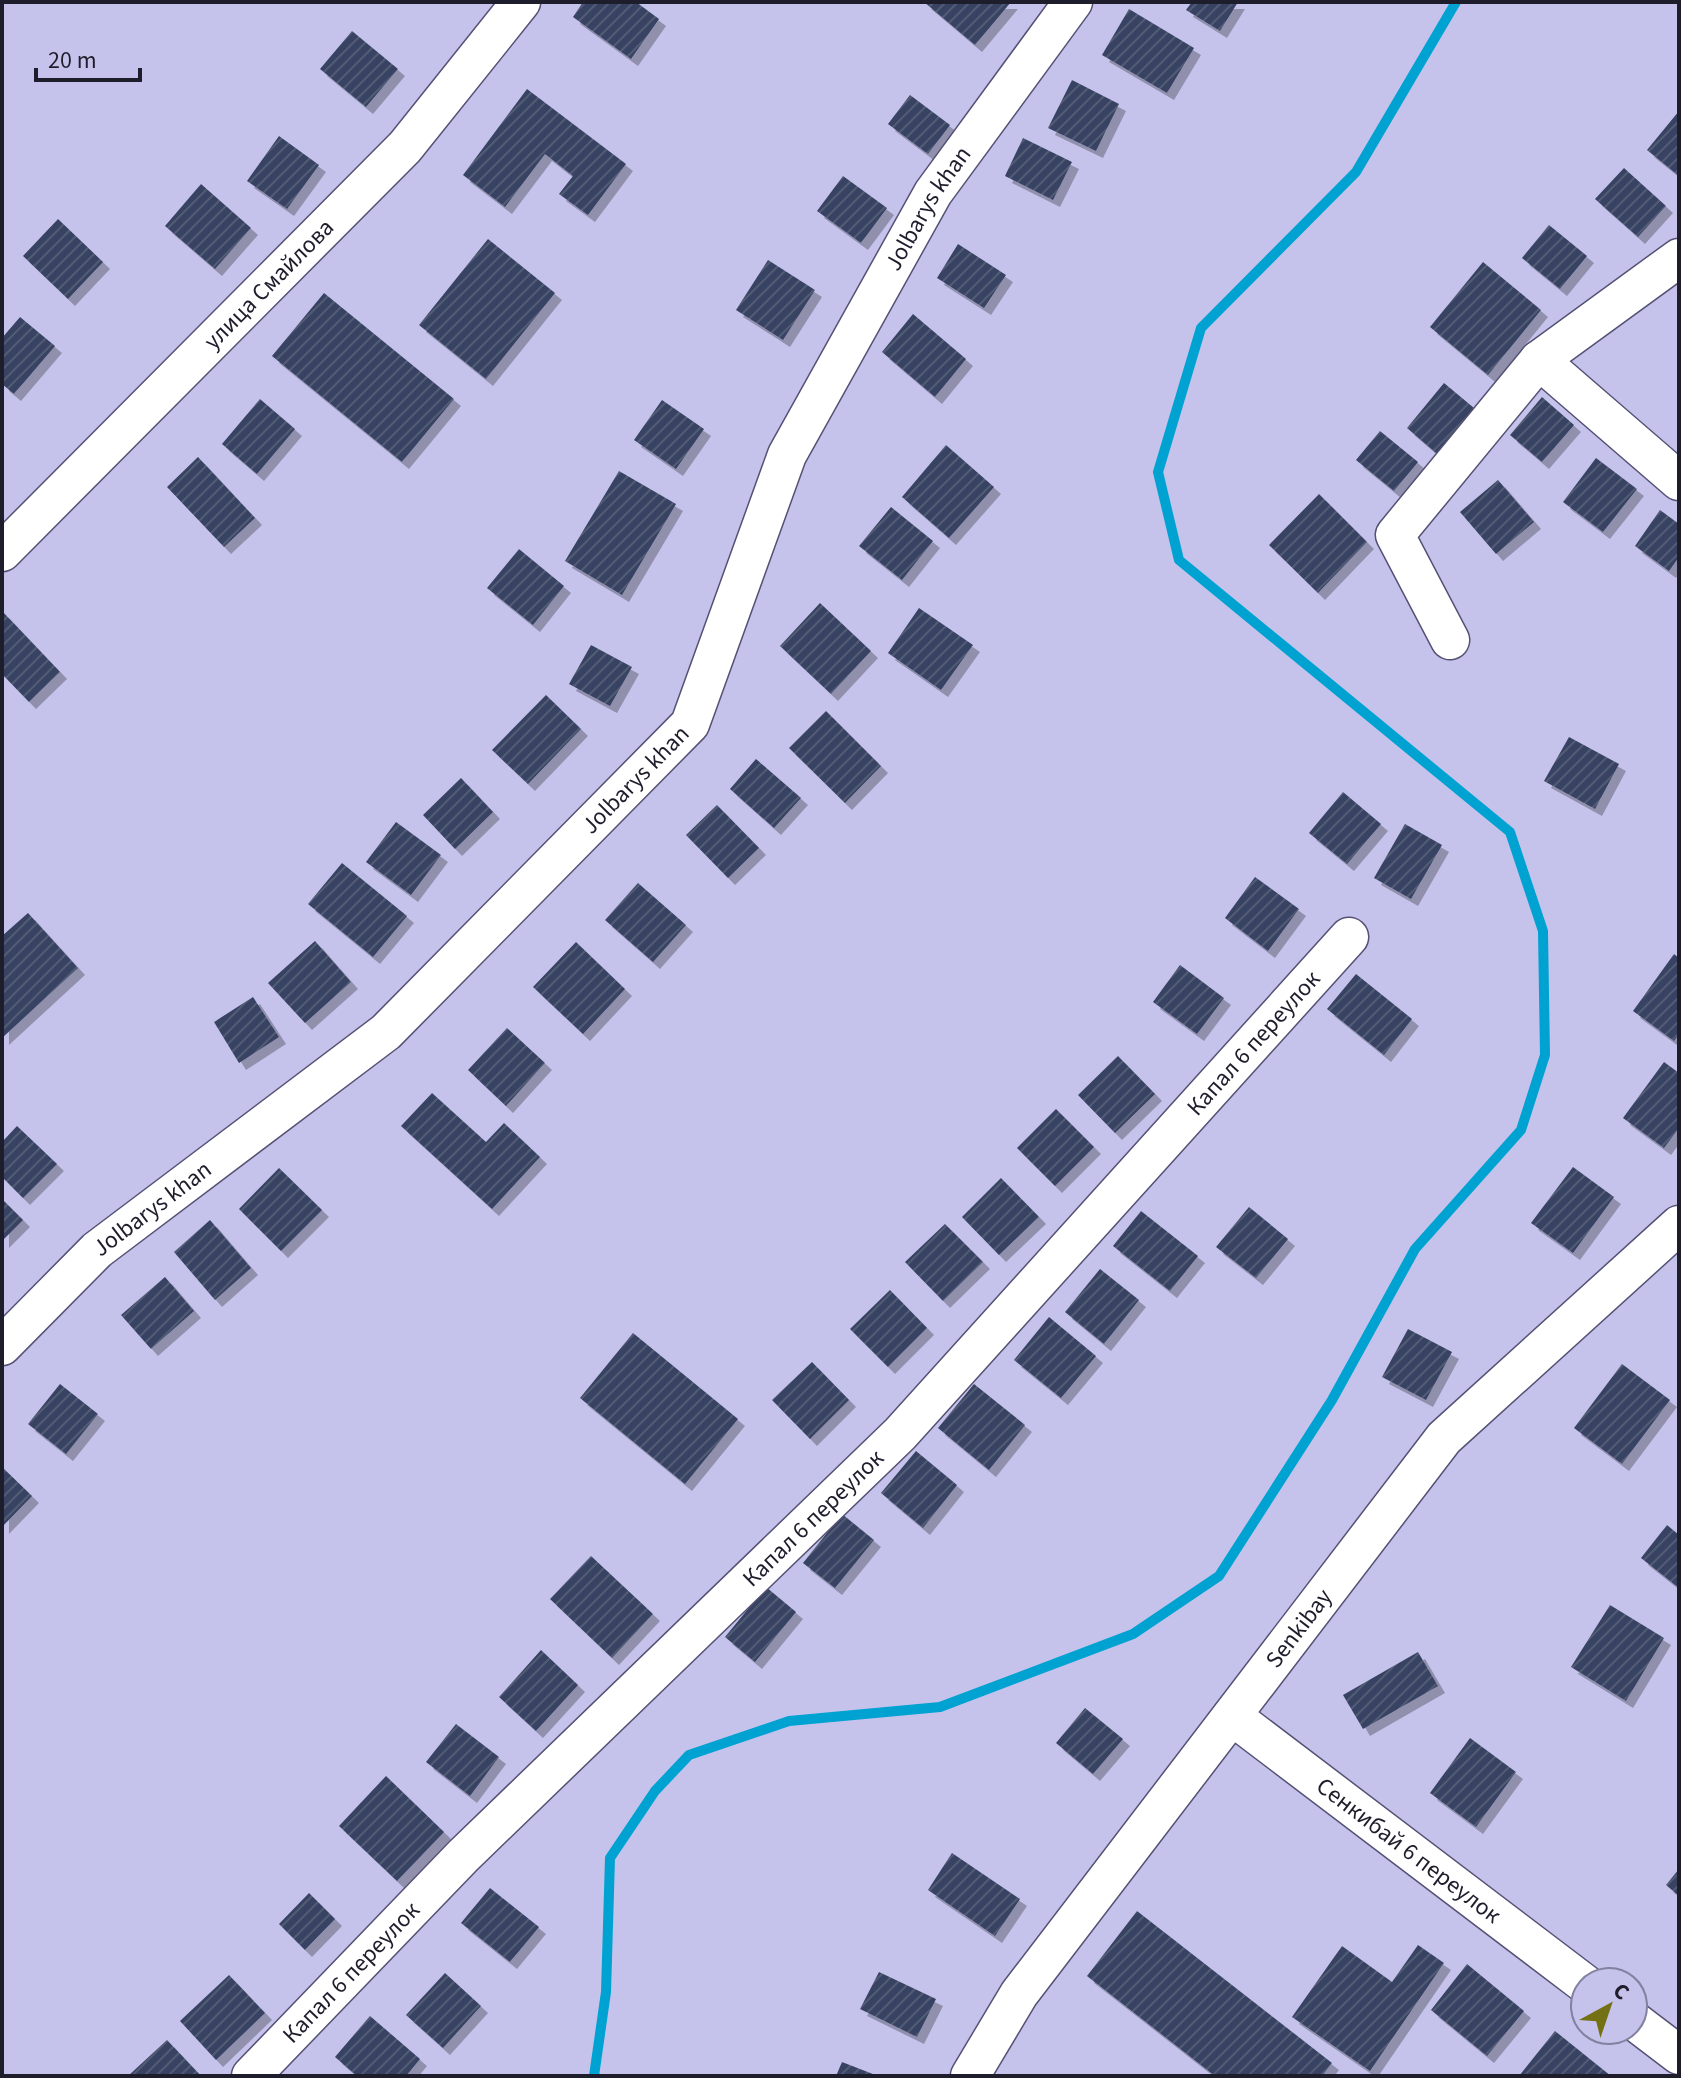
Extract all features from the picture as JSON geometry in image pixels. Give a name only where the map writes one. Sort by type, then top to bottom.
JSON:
[{"type":"street","name":"улица Смайлова","points":[[2,552],[405,147],[521,2]]},
{"type":"street","name":"Jolbarys khan","points":[[2,1346],[97,1250],[386,1032],[690,724],[787,455],[933,193],[1073,2]]},
{"type":"street","points":[[1450,640],[1395,535],[1539,360],[1679,258]]},
{"type":"street","points":[[1539,360],[1679,481]]},
{"type":"street","name":"Капал 6 переулок","points":[[251,2076],[463,1856],[900,1434],[1349,937]]},
{"type":"street","name":"Senkibay","points":[[970,2076],[1019,1994],[1444,1438],[1679,1225]]},
{"type":"street","name":"Сенкибай 6 переулок","points":[[1232,1716],[1569,1972]]},
{"type":"street","points":[[1649,2035],[1672,2057]]},
{"type":"building","points":[[583,2],[636,2],[659,19],[631,59],[573,17]]},
{"type":"building","points":[[924,2],[1011,2],[975,45]]},
{"type":"building","points":[[1192,2],[1238,2],[1220,31],[1186,10]]},
{"type":"building","points":[[1129,9],[1194,48],[1167,93],[1102,55]]},
{"type":"building","points":[[352,31],[398,69],[366,107],[320,69]]},
{"type":"building","points":[[1072,80],[1119,104],[1096,151],[1048,128]]},
{"type":"building","points":[[527,89],[626,164],[588,215],[559,194],[573,176],[545,154],[505,207],[463,175]]},
{"type":"building","points":[[910,95],[950,125],[928,154],[888,124]]},
{"type":"building","points":[[1679,111],[1679,176],[1647,150]]},
{"type":"building","points":[[279,136],[319,165],[287,209],[247,181]]},
{"type":"building","points":[[1023,138],[1072,162],[1053,200],[1005,176]]},
{"type":"building","points":[[1624,168],[1666,206],[1638,237],[1595,199]]},
{"type":"building","points":[[843,176],[887,208],[861,243],[817,211]]},
{"type":"building","points":[[201,184],[251,228],[215,269],[165,226]]},
{"type":"building","points":[[58,219],[103,262],[68,299],[23,256]]},
{"type":"building","points":[[1549,225],[1587,256],[1560,289],[1522,258]]},
{"type":"building","points":[[488,239],[555,293],[486,379],[419,325]]},
{"type":"building","points":[[958,244],[1006,275],[984,308],[937,278]]},
{"type":"building","points":[[768,260],[815,290],[783,340],[736,310]]},
{"type":"building","points":[[1483,262],[1541,310],[1488,375],[1430,327]]},
{"type":"building","points":[[324,293],[454,399],[402,462],[272,356]]},
{"type":"building","points":[[913,314],[966,359],[935,397],[882,352]]},
{"type":"building","points":[[20,317],[55,346],[14,394],[2,384],[2,338]]},
{"type":"building","points":[[1444,383],[1480,413],[1442,458],[1407,428]]},
{"type":"building","points":[[1542,397],[1574,425],[1542,462],[1510,435]]},
{"type":"building","points":[[260,399],[295,429],[257,474],[222,444]]},
{"type":"building","points":[[662,400],[704,429],[676,469],[634,440]]},
{"type":"building","points":[[1380,431],[1418,462],[1394,491],[1356,460]]},
{"type":"building","points":[[946,445],[994,487],[949,538],[902,497]]},
{"type":"building","points":[[198,457],[255,518],[224,547],[167,487]]},
{"type":"building","points":[[1596,458],[1637,489],[1603,532],[1563,502]]},
{"type":"building","points":[[619,471],[676,504],[622,595],[565,561]]},
{"type":"building","points":[[1498,480],[1534,522],[1496,554],[1460,512]]},
{"type":"building","points":[[1319,494],[1367,542],[1318,593],[1269,545]]},
{"type":"building","points":[[891,507],[933,541],[902,580],[859,546]]},
{"type":"building","points":[[1660,510],[1679,524],[1679,557],[1669,571],[1635,546]]},
{"type":"building","points":[[519,549],[564,586],[533,625],[487,588]]},
{"type":"building","points":[[820,603],[871,651],[831,694],[780,646]]},
{"type":"building","points":[[919,608],[973,645],[941,690],[888,653]]},
{"type":"building","points":[[2,611],[60,672],[29,702],[2,674]]},
{"type":"building","points":[[591,645],[632,667],[610,706],[569,684]]},
{"type":"building","points":[[546,695],[581,729],[528,784],[492,750]]},
{"type":"building","points":[[826,711],[881,766],[845,803],[789,748]]},
{"type":"building","points":[[1569,737],[1619,764],[1595,809],[1544,781]]},
{"type":"building","points":[[756,759],[801,798],[774,828],[730,789]]},
{"type":"building","points":[[461,778],[493,812],[455,849],[423,815]]},
{"type":"building","points":[[1343,792],[1381,824],[1347,864],[1309,833]]},
{"type":"building","points":[[717,805],[759,848],[728,878],[686,835]]},
{"type":"building","points":[[396,822],[441,855],[411,895],[366,862]]},
{"type":"building","points":[[1405,824],[1442,845],[1411,899],[1374,878]]},
{"type":"building","points":[[342,863],[407,916],[373,957],[308,904]]},
{"type":"building","points":[[1255,877],[1299,909],[1268,951],[1225,918]]},
{"type":"building","points":[[638,883],[686,925],[653,962],[605,920]]},
{"type":"building","points":[[28,913],[78,968],[2,1038],[2,936]]},
{"type":"building","points":[[315,941],[351,982],[305,1023],[268,983]]},
{"type":"building","points":[[576,942],[625,989],[583,1034],[533,987]]},
{"type":"building","points":[[1674,954],[1679,958],[1679,1034],[1674,1041],[1633,1011]]},
{"type":"building","points":[[1180,965],[1224,998],[1197,1034],[1153,1002]]},
{"type":"building","points":[[1356,974],[1412,1019],[1384,1055],[1327,1009]]},
{"type":"building","points":[[253,997],[279,1037],[239,1063],[214,1022]]},
{"type":"building","points":[[507,1028],[545,1063],[506,1106],[468,1070]]},
{"type":"building","points":[[1118,1056],[1155,1094],[1115,1133],[1078,1095]]},
{"type":"building","points":[[1664,1062],[1679,1073],[1679,1128],[1664,1148],[1623,1118]]},
{"type":"building","points":[[432,1093],[486,1142],[504,1123],[540,1157],[492,1209],[401,1126]]},
{"type":"building","points":[[1056,1109],[1094,1147],[1055,1186],[1017,1148]]},
{"type":"building","points":[[17,1126],[57,1164],[23,1198],[2,1177],[2,1142]]},
{"type":"building","points":[[1573,1167],[1614,1197],[1573,1253],[1531,1223]]},
{"type":"building","points":[[279,1168],[322,1210],[281,1251],[239,1209]]},
{"type":"building","points":[[1001,1178],[1039,1217],[999,1255],[962,1217]]},
{"type":"building","points":[[2,1199],[23,1220],[2,1241]]},
{"type":"building","points":[[1249,1207],[1288,1239],[1256,1278],[1216,1247]]},
{"type":"building","points":[[1141,1211],[1198,1256],[1170,1291],[1113,1246]]},
{"type":"building","points":[[210,1220],[251,1268],[215,1300],[174,1252]]},
{"type":"building","points":[[945,1224],[983,1262],[943,1301],[905,1262]]},
{"type":"building","points":[[1100,1269],[1139,1300],[1104,1344],[1065,1312]]},
{"type":"building","points":[[165,1277],[194,1311],[151,1349],[121,1315]]},
{"type":"building","points":[[890,1290],[927,1328],[888,1367],[850,1329]]},
{"type":"building","points":[[1049,1317],[1096,1356],[1061,1398],[1014,1360]]},
{"type":"building","points":[[1408,1329],[1452,1352],[1426,1400],[1382,1377]]},
{"type":"building","points":[[633,1333],[738,1419],[685,1484],[580,1398]]},
{"type":"building","points":[[812,1362],[849,1400],[810,1439],[772,1400]]},
{"type":"building","points":[[1622,1364],[1670,1400],[1622,1464],[1574,1428]]},
{"type":"building","points":[[60,1384],[98,1414],[66,1454],[28,1424]]},
{"type":"building","points":[[974,1384],[1025,1425],[989,1470],[938,1428]]},
{"type":"building","points":[[916,1451],[957,1485],[923,1528],[881,1493]]},
{"type":"building","points":[[2,1467],[32,1496],[2,1527]]},
{"type":"building","points":[[842,1514],[874,1540],[835,1588],[803,1563]]},
{"type":"building","points":[[1667,1525],[1679,1535],[1679,1588],[1641,1558]]},
{"type":"building","points":[[591,1556],[653,1614],[612,1658],[550,1599]]},
{"type":"building","points":[[766,1587],[796,1612],[755,1662],[725,1637]]},
{"type":"building","points":[[1610,1605],[1664,1638],[1626,1701],[1571,1667]]},
{"type":"building","points":[[541,1650],[578,1685],[536,1731],[499,1697]]},
{"type":"building","points":[[1418,1652],[1438,1686],[1363,1729],[1343,1695]]},
{"type":"building","points":[[1085,1708],[1123,1739],[1093,1774],[1056,1743]]},
{"type":"building","points":[[456,1724],[499,1757],[470,1796],[426,1762]]},
{"type":"building","points":[[1470,1738],[1516,1772],[1476,1827],[1430,1793]]},
{"type":"building","points":[[386,1776],[444,1832],[397,1881],[339,1826]]},
{"type":"building","points":[[952,1853],[1020,1899],[995,1936],[928,1890]]},
{"type":"building","points":[[1679,1869],[1679,1896],[1666,1885]]},
{"type":"building","points":[[490,1888],[539,1927],[510,1962],[461,1923]]},
{"type":"building","points":[[309,1893],[335,1919],[305,1950],[279,1924]]},
{"type":"building","points":[[1137,1911],[1332,2063],[1322,2076],[1215,2076],[1087,1976]]},
{"type":"building","points":[[1418,1945],[1444,1963],[1370,2071],[1292,2017],[1342,1946],[1392,1982]]},
{"type":"building","points":[[1467,1964],[1524,2011],[1487,2056],[1431,2010]]},
{"type":"building","points":[[879,1972],[936,1999],[917,2037],[860,2009]]},
{"type":"building","points":[[445,1973],[481,2006],[443,2048],[406,2015]]},
{"type":"building","points":[[229,1975],[265,2013],[216,2060],[180,2021]]},
{"type":"building","points":[[370,2016],[420,2059],[406,2076],[357,2076],[335,2057]]},
{"type":"building","points":[[1555,2031],[1569,2042],[1569,2046],[1574,2046],[1611,2076],[1519,2076]]},
{"type":"building","points":[[167,2040],[201,2076],[128,2076]]},
{"type":"building","points":[[842,2062],[878,2076],[836,2076]]},
{"type":"waterway","points":[[594,2076],[606,1992],[610,1858],[655,1791],[689,1755],[789,1721],[940,1707],[1133,1634],[1219,1576],[1332,1400],[1415,1249],[1521,1130],[1545,1055],[1543,931],[1510,832],[1179,560],[1158,472],[1201,328],[1356,172],[1456,2]]}]
